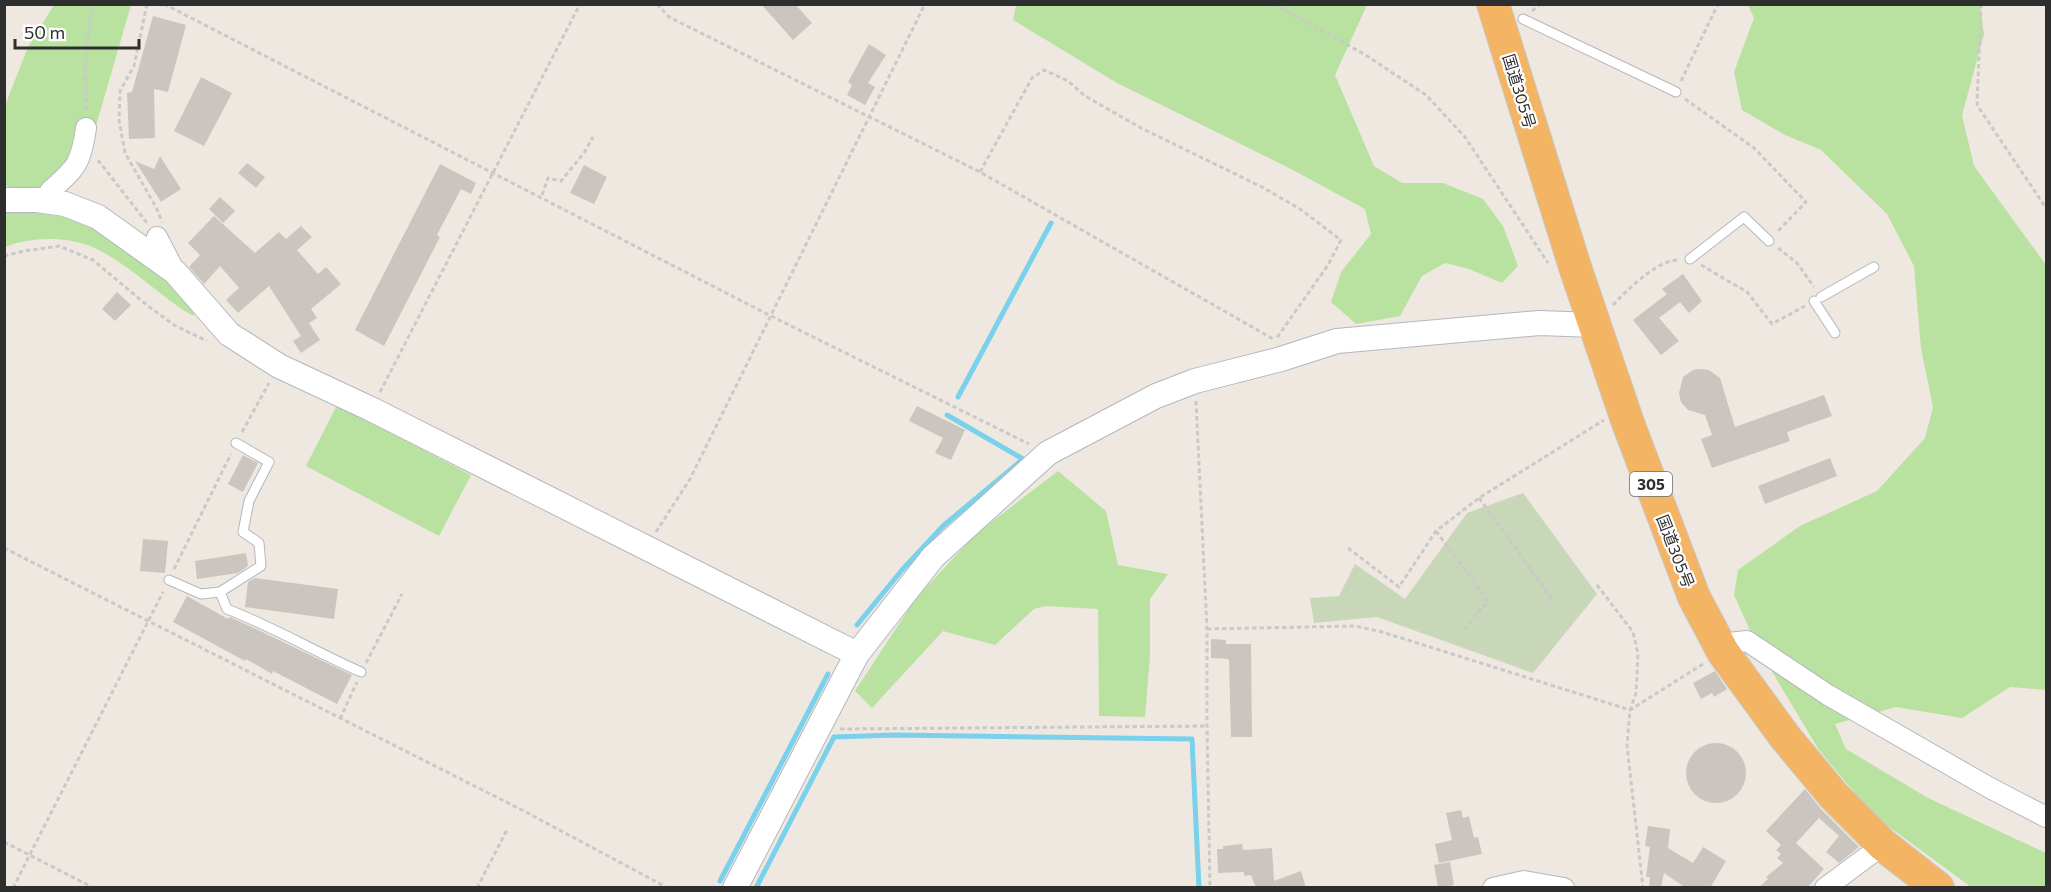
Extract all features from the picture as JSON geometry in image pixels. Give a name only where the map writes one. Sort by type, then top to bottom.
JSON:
[{"type":"highway","name":"国道305号","points":[[1493,4],[1571,255],[1628,423],[1694,597],[1721,648],[1785,737],[1834,796],[1883,845],[1938,888]]},
{"type":"street","points":[[50,191],[72,171],[83,153],[86,128]]},
{"type":"street","points":[[4,200],[37,200],[65,204],[98,217],[175,272],[229,334],[279,366],[371,409],[856,654]]},
{"type":"street","points":[[159,240],[175,272]]},
{"type":"street","points":[[735,888],[856,654],[933,557],[1048,453],[1156,396],[1278,350],[1337,341],[1539,323],[1595,325]]},
{"type":"street","points":[[1721,648],[1747,641],[1828,695],[1990,788],[2046,817]]},
{"type":"street","points":[[1825,888],[1883,845]]},
{"type":"street","points":[[1493,888],[1524,881],[1564,888]]},
{"type":"lane","points":[[1523,19],[1676,92]]},
{"type":"lane","points":[[1690,259],[1744,217],[1769,241]]},
{"type":"lane","points":[[1835,333],[1817,299],[1874,267]]},
{"type":"lane","points":[[169,580],[201,594],[220,592],[261,566],[259,543],[243,532],[249,501],[269,462],[236,442]]},
{"type":"lane","points":[[220,592],[228,609],[361,672]]},
{"type":"path","points":[[147,4],[134,66],[120,91],[119,120],[125,153],[157,208],[166,231],[159,240]]},
{"type":"path","points":[[164,4],[771,316],[1048,453]]},
{"type":"path","points":[[371,409],[580,4]]},
{"type":"path","points":[[657,4],[669,17],[980,172],[1278,350],[1341,240],[1300,209],[1262,187],[1141,128],[1085,96],[1068,81],[1044,70],[1032,78],[980,172]]},
{"type":"path","points":[[647,547],[690,479],[926,4]]},
{"type":"path","points":[[1274,4],[1364,54],[1426,95],[1465,137],[1553,270]]},
{"type":"path","points":[[1981,4],[1977,105],[2046,208]]},
{"type":"path","points":[[542,195],[548,178],[561,181],[584,153],[593,137]]},
{"type":"path","points":[[4,256],[59,246],[93,260],[174,325],[207,341],[229,334]]},
{"type":"path","points":[[13,888],[150,621],[236,442],[279,366]]},
{"type":"path","points":[[1195,381],[1207,629],[1210,888]]},
{"type":"path","points":[[1347,548],[1399,587],[1436,531],[1479,498],[1605,420]]},
{"type":"path","points":[[1479,498],[1555,603]]},
{"type":"path","points":[[1436,531],[1488,601],[1463,630]]},
{"type":"path","points":[[4,548],[522,810],[668,888]]},
{"type":"path","points":[[1597,585],[1633,632],[1638,654],[1636,693],[1630,710],[1627,745],[1643,888]]},
{"type":"path","points":[[340,719],[361,672],[402,594]]},
{"type":"path","points":[[1207,629],[1355,626],[1382,632],[1630,710]]},
{"type":"path","points":[[1630,710],[1721,648]]},
{"type":"path","points":[[818,729],[1207,726]]},
{"type":"path","points":[[477,888],[508,828]]},
{"type":"path","points":[[4,842],[93,888]]},
{"type":"green space","points":[[54,5],[131,5],[89,150],[43,189],[20,190],[5,186],[4,108],[28,47]]},
{"type":"green space","points":[[1016,5],[1367,5],[1335,75],[1374,166],[1402,183],[1443,183],[1483,199],[1503,226],[1518,266],[1502,283],[1469,269],[1445,263],[1422,276],[1400,316],[1356,324],[1331,302],[1341,272],[1371,234],[1365,209],[1291,169],[1117,83],[1013,20]]},
{"type":"green space","points":[[1748,5],[1980,5],[1984,34],[1962,115],[1974,166],[2046,265],[2046,690],[2010,687],[1962,718],[1896,707],[1835,724],[1846,749],[1928,798],[2046,853],[2046,887],[1971,887],[1873,815],[1819,750],[1759,650],[1734,595],[1738,570],[1800,526],[1877,491],[1925,438],[1933,407],[1921,349],[1914,266],[1887,214],[1821,150],[1783,134],[1742,110],[1734,72],[1754,18]]},
{"type":"green space","points":[[5,210],[64,217],[109,234],[177,285],[196,311],[193,316],[116,260],[90,246],[47,239],[25,241],[5,247]]},
{"type":"green space","points":[[337,405],[471,475],[439,536],[306,466]]},
{"type":"green space","points":[[1058,471],[1106,511],[1118,565],[1168,574],[1150,599],[1150,656],[1145,717],[1099,716],[1098,609],[1046,606],[1034,609],[995,645],[943,631],[872,708],[855,691],[916,598],[976,534]]},
{"type":"green space","points":[[1523,493],[1597,594],[1533,673],[1377,617],[1314,623],[1310,598],[1339,596],[1355,564],[1405,599],[1467,513]]},
{"type":"building","points":[[761,4],[795,4],[812,23],[793,40]]},
{"type":"building","points":[[153,16],[186,25],[168,92],[154,89],[155,138],[129,139],[127,93],[132,92]]},
{"type":"building","points":[[869,44],[886,55],[868,83],[875,87],[865,105],[847,95],[852,85],[848,82]]},
{"type":"building","points":[[201,77],[232,93],[204,146],[174,131]]},
{"type":"building","points":[[160,156],[181,189],[161,202],[135,161],[154,169]]},
{"type":"building","points":[[247,163],[265,177],[256,188],[238,173]]},
{"type":"building","points":[[440,164],[476,183],[471,194],[461,189],[437,235],[440,237],[384,346],[355,330]]},
{"type":"building","points":[[584,165],[607,177],[594,204],[570,193]]},
{"type":"building","points":[[220,197],[235,211],[223,223],[209,209]]},
{"type":"building","points":[[214,216],[255,253],[279,232],[286,239],[301,226],[312,237],[297,250],[318,274],[326,267],[341,284],[311,309],[317,318],[309,323],[320,340],[301,353],[293,341],[301,336],[269,286],[238,313],[226,300],[239,288],[220,266],[204,284],[189,267],[200,255],[188,243]]},
{"type":"building","points":[[1683,274],[1702,301],[1689,313],[1680,302],[1659,318],[1679,341],[1661,355],[1633,320],[1667,294],[1662,289]]},
{"type":"building","points":[[117,292],[131,305],[115,321],[102,309]]},
{"type":"building","points":[[1698,369],[1709,370],[1720,378],[1735,427],[1824,395],[1832,416],[1787,432],[1790,441],[1712,468],[1701,439],[1712,435],[1705,415],[1688,410],[1681,402],[1679,393],[1683,377]]},
{"type":"building","points":[[917,406],[965,430],[951,460],[935,453],[943,438],[909,421]]},
{"type":"building","points":[[243,455],[258,463],[243,492],[228,484]]},
{"type":"building","points":[[1830,458],[1837,476],[1765,504],[1758,486]]},
{"type":"building","points":[[143,539],[168,541],[165,573],[140,571]]},
{"type":"building","points":[[246,553],[248,566],[238,573],[197,579],[195,561]]},
{"type":"building","points":[[255,578],[338,589],[334,619],[245,607],[248,582]]},
{"type":"building","points":[[187,596],[228,619],[230,617],[352,675],[337,704],[273,671],[272,674],[246,659],[245,661],[173,622]]},
{"type":"building","points":[[1211,639],[1226,640],[1226,644],[1251,644],[1252,737],[1231,737],[1229,659],[1211,658]]},
{"type":"building","points":[[1715,671],[1727,689],[1714,697],[1712,693],[1701,699],[1693,683]]},
{"type":"building","points":[[1710,743],[1722,743],[1733,748],[1741,756],[1746,773],[1744,785],[1733,798],[1722,803],[1710,803],[1699,798],[1691,790],[1686,779],[1686,767],[1691,756],[1699,748]]},
{"type":"building","points":[[1805,789],[1821,809],[1859,847],[1839,863],[1826,852],[1839,836],[1819,818],[1796,843],[1824,869],[1807,888],[1758,888],[1768,879],[1766,877],[1783,863],[1777,858],[1781,854],[1776,850],[1781,845],[1766,831]]},
{"type":"building","points":[[1461,810],[1463,818],[1469,816],[1474,838],[1478,837],[1482,854],[1439,863],[1435,844],[1452,840],[1446,813]]},
{"type":"building","points":[[1648,826],[1670,829],[1668,848],[1693,863],[1703,847],[1726,861],[1710,888],[1686,888],[1664,873],[1661,888],[1649,888],[1650,877],[1646,877],[1650,847],[1645,846]]},
{"type":"building","points":[[1242,844],[1243,850],[1272,848],[1274,881],[1301,871],[1306,888],[1256,888],[1251,875],[1244,876],[1244,872],[1218,873],[1217,849]]},
{"type":"building","points":[[1450,862],[1454,885],[1438,888],[1434,865]]},
{"type":"waterway","points":[[958,397],[1051,223]]},
{"type":"waterway","points":[[857,625],[902,570],[943,526],[1023,459],[947,415]]},
{"type":"waterway","points":[[720,881],[828,674]]},
{"type":"waterway","points":[[756,888],[834,737],[894,735],[1192,739],[1199,888]]}]
